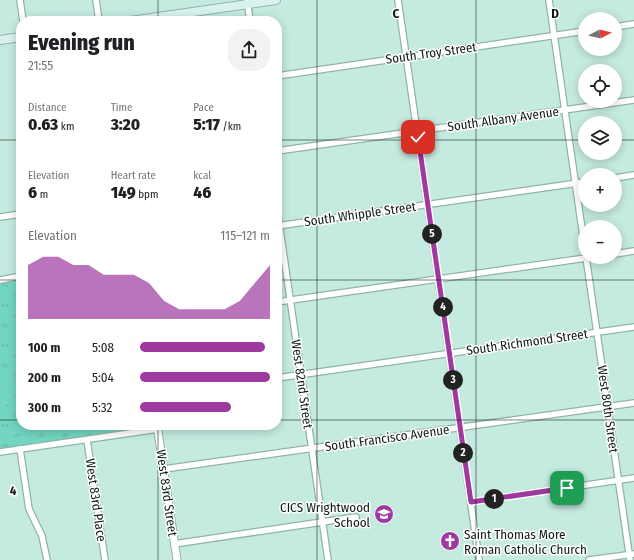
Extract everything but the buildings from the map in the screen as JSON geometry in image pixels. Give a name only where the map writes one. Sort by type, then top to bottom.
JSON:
[{"type":"main road","points":[[161,16],[247,2],[276,0]]},
{"type":"main road","points":[[0,40],[16,38]]},
{"type":"street","points":[[20,0],[22,16]]},
{"type":"street","points":[[96,0],[98,16]]},
{"type":"street","points":[[398,0],[479,560]]},
{"type":"street","points":[[549,0],[580,220]]},
{"type":"street","points":[[247,2],[249,16]]},
{"type":"street","points":[[622,26],[634,24]]},
{"type":"street","name":"South Troy Street","points":[[282,75],[578,32]]},
{"type":"street","name":"South Albany Avenue","points":[[282,150],[634,100]]},
{"type":"street","points":[[622,177],[634,175]]},
{"type":"street","name":"South Whipple Street","points":[[282,225],[578,183]]},
{"type":"street","points":[[0,217],[16,215]]},
{"type":"street","name":"West 82nd Street","points":[[282,251],[328,560]]},
{"type":"street","points":[[622,253],[634,251]]},
{"type":"street","points":[[282,301],[578,259]]},
{"type":"street","name":"West 80th Street","points":[[587,264],[618,481],[631,556]]},
{"type":"street","points":[[0,280],[16,277]]},
{"type":"street","name":"South Richmond Street","points":[[282,377],[634,327]]},
{"type":"street","name":"South Francisco Avenue","points":[[164,469],[634,403]]},
{"type":"street","points":[[0,452],[87,440],[142,430]]},
{"type":"street","name":"West 83rd Street","points":[[158,430],[177,560]]},
{"type":"street","name":"West 83rd Place","points":[[87,440],[105,560]]},
{"type":"street","points":[[20,449],[28,509],[42,536],[47,560]]},
{"type":"street","points":[[471,502],[634,478]]},
{"type":"street","points":[[174,544],[356,517]]},
{"type":"street","points":[[589,560],[631,556]]},
{"type":"green space","points":[[16,281],[16,430],[126,430],[0,449],[0,283]]},
{"type":"green space","points":[[16,323],[16,354],[10,343],[8,334],[9,324]]},
{"type":"green space","points":[[0,375],[15,386],[16,394],[4,407],[0,409]]},
{"type":"place","name":"CICS Wrightwood School","points":[[384,514]]},
{"type":"place","name":"Saint Thomas More Roman Catholic Church","points":[[450,541]]},
{"type":"route","points":[[418,137],[471,502],[567,488]]}]
